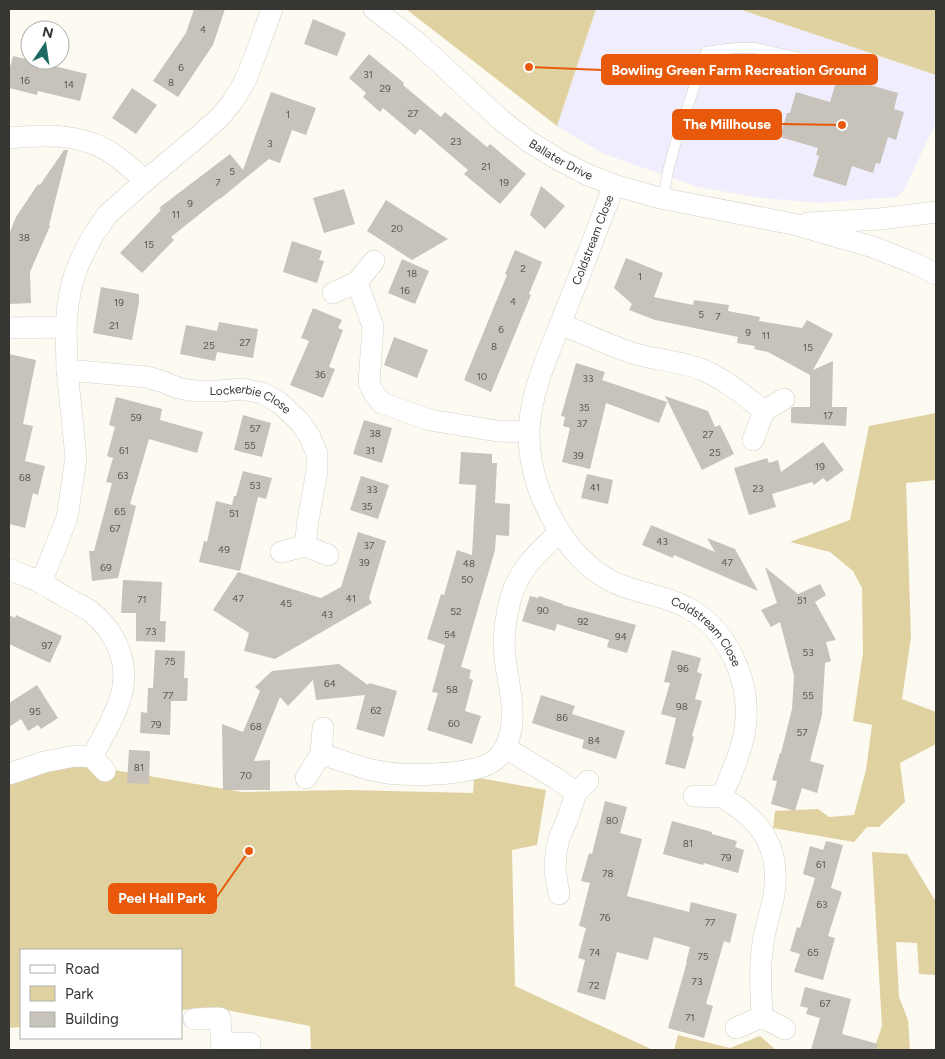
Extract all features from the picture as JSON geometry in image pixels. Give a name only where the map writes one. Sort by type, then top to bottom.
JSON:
[{"type":"street","points":[[41,583],[67,518],[76,458],[67,370],[66,327],[72,283],[79,263],[92,237],[107,215],[145,180],[220,117],[233,101],[252,65],[272,9]]},
{"type":"street","name":"Ballater Drive","points":[[374,9],[418,43],[501,120],[528,141],[586,174],[614,185],[663,198],[793,224],[873,247],[936,274]]},
{"type":"street","points":[[9,138],[40,135],[91,143],[106,149],[145,180]]},
{"type":"street","name":"Coldstream Close","points":[[614,185],[542,369],[530,414],[530,450],[536,481],[547,508],[560,532],[581,558],[596,571],[612,581],[630,589],[686,607],[703,618],[718,633],[729,649],[738,668],[746,710],[742,746],[722,797]]},
{"type":"street","name":"Ballater Drive","points":[[793,224],[890,218],[936,212]]},
{"type":"street","points":[[333,293],[357,282],[374,261]]},
{"type":"street","points":[[357,282],[372,326],[369,383],[375,395],[382,403],[430,420],[497,431],[529,432]]},
{"type":"street","points":[[560,324],[630,352],[703,370],[740,392],[764,411]]},
{"type":"street","points":[[9,328],[66,327]]},
{"type":"street","name":"Lockerbie Close","points":[[67,370],[146,378],[195,391],[242,389],[262,393],[280,403],[300,422],[310,437],[317,454],[318,471],[305,546]]},
{"type":"street","points":[[753,440],[764,411],[784,399]]},
{"type":"street","points":[[321,754],[373,770],[394,774],[456,772],[480,767],[495,760],[506,748],[511,731],[512,693],[504,637],[510,599],[526,567],[538,551],[560,532]]},
{"type":"street","points":[[281,552],[305,546],[328,555]]},
{"type":"street","points":[[9,569],[41,583],[90,612],[114,638],[124,667],[124,683],[120,699],[98,764],[76,756],[44,762],[9,774]]},
{"type":"street","points":[[306,778],[321,754],[323,728]]},
{"type":"street","points":[[506,748],[557,779],[582,787],[559,838],[555,870],[559,894]]},
{"type":"street","points":[[694,796],[722,797],[738,807],[762,831],[774,857],[774,894],[763,943],[760,971],[762,1017]]},
{"type":"street","points":[[736,1028],[762,1017]]},
{"type":"street","points":[[762,1017],[785,1029]]},
{"type":"street","points":[[194,1019],[220,1018],[222,1047],[250,1043]]},
{"type":"lane","points":[[663,198],[676,141],[706,52],[733,48],[755,48],[854,70]]},
{"type":"shaded area","points":[[596,9],[739,9],[936,75],[936,122],[904,190],[897,197],[819,203],[763,198],[698,187],[604,154],[557,126]]},
{"type":"green space","points":[[406,9],[596,9],[557,126]]},
{"type":"green space","points":[[739,9],[936,9],[936,75]]},
{"type":"green space","points":[[936,413],[936,480],[906,483],[911,637],[902,699],[936,712],[936,744],[900,763],[905,802],[879,827],[867,827],[854,842],[773,828],[775,811],[818,809],[829,817],[854,815],[866,770],[872,725],[853,721],[863,653],[862,588],[853,571],[830,552],[790,542],[850,520],[869,426]]},
{"type":"green space","points":[[62,761],[242,792],[347,790],[473,793],[474,777],[546,790],[537,845],[512,850],[515,986],[653,1050],[311,1050],[310,1026],[211,1007],[182,1010],[182,949],[20,949],[20,1027],[9,1028],[9,776]]},
{"type":"green space","points":[[872,852],[907,854],[936,902],[936,975],[919,974],[917,943],[896,942],[899,997],[908,1020],[910,1050],[874,1050],[882,1026]]},
{"type":"green space","points":[[678,1035],[730,1048],[760,1036],[776,1050],[674,1050]]},
{"type":"building","points":[[194,9],[225,9],[213,45],[178,97],[153,81],[186,33]]},
{"type":"building","points":[[313,19],[346,33],[337,56],[304,44]]},
{"type":"building","points":[[369,54],[441,117],[445,112],[487,147],[490,144],[526,174],[500,204],[464,174],[468,170],[420,129],[415,135],[383,108],[380,112],[363,97],[366,93],[349,78]]},
{"type":"building","points":[[13,56],[20,58],[20,70],[70,70],[87,74],[80,101],[38,91],[37,95],[9,88],[9,71]]},
{"type":"building","points":[[838,76],[898,93],[894,109],[904,112],[896,140],[888,137],[880,164],[876,163],[873,173],[852,166],[846,186],[813,176],[819,156],[816,155],[818,148],[780,137],[796,92],[830,102]]},
{"type":"building","points":[[132,88],[157,105],[136,134],[112,118]]},
{"type":"building","points":[[271,92],[316,108],[306,135],[292,130],[280,163],[269,159],[171,237],[174,240],[142,273],[120,253],[161,210],[159,208],[230,154],[243,170]]},
{"type":"building","points":[[64,150],[68,150],[50,226],[30,272],[31,303],[9,304],[9,234],[16,217]]},
{"type":"building","points":[[541,186],[565,206],[545,229],[530,215]]},
{"type":"building","points":[[344,189],[355,224],[324,233],[313,198]]},
{"type":"building","points":[[386,200],[448,239],[412,260],[367,231]]},
{"type":"building","points":[[292,241],[322,251],[319,260],[324,261],[317,283],[283,272]]},
{"type":"building","points":[[515,250],[542,262],[529,294],[531,295],[491,392],[464,380],[507,275],[505,274]]},
{"type":"building","points":[[626,258],[663,273],[654,297],[693,305],[694,300],[729,305],[728,311],[760,317],[759,321],[802,328],[807,320],[833,334],[813,370],[833,361],[832,407],[847,407],[846,426],[791,423],[791,409],[793,407],[810,407],[810,375],[768,352],[754,349],[755,346],[737,343],[738,337],[655,320],[629,310],[632,304],[614,288]]},
{"type":"building","points":[[402,259],[429,271],[415,304],[388,293]]},
{"type":"building","points":[[101,287],[139,294],[132,340],[93,333]]},
{"type":"building","points":[[313,308],[342,320],[338,328],[343,330],[329,367],[335,369],[323,398],[290,385],[309,341],[301,338]]},
{"type":"building","points":[[219,322],[258,329],[253,358],[217,352],[215,361],[180,354],[186,325],[217,331]]},
{"type":"building","points":[[394,337],[428,350],[417,378],[384,365]]},
{"type":"building","points":[[9,354],[36,360],[23,424],[33,426],[25,461],[45,466],[38,495],[33,493],[25,528],[9,524]]},
{"type":"building","points":[[576,363],[605,372],[602,380],[667,402],[659,423],[606,403],[590,469],[562,462],[570,428],[563,426],[565,417],[561,416]]},
{"type":"building","points":[[665,396],[708,411],[715,427],[720,425],[734,454],[702,470]]},
{"type":"building","points":[[116,397],[162,409],[160,420],[203,432],[197,453],[149,439],[130,504],[136,506],[118,578],[92,581],[89,551],[94,551],[112,483],[106,482],[113,458],[107,456],[115,427],[109,425]]},
{"type":"building","points":[[243,415],[271,423],[262,457],[234,450]]},
{"type":"building","points":[[364,420],[392,428],[382,463],[353,454]]},
{"type":"building","points":[[823,442],[844,470],[827,482],[823,478],[814,485],[812,482],[772,494],[776,507],[749,515],[734,468],[767,458],[769,463],[778,460],[781,472]]},
{"type":"building","points":[[461,452],[492,454],[492,463],[497,463],[495,503],[510,504],[509,536],[496,535],[495,550],[461,667],[471,670],[469,678],[473,680],[465,711],[481,716],[472,744],[427,730],[438,693],[432,692],[445,645],[427,639],[441,594],[444,595],[457,550],[472,555],[476,485],[459,484]]},
{"type":"building","points":[[243,471],[272,478],[266,499],[258,497],[240,571],[199,562],[204,541],[207,542],[216,501],[232,505]]},
{"type":"building","points":[[587,474],[613,480],[608,504],[581,498]]},
{"type":"building","points":[[361,476],[389,485],[378,519],[350,510]]},
{"type":"building","points":[[651,525],[715,552],[707,538],[735,549],[758,591],[674,555],[673,558],[642,545]]},
{"type":"building","points":[[358,532],[386,541],[369,598],[372,603],[275,659],[244,651],[249,633],[213,610],[238,572],[321,598],[341,587]]},
{"type":"building","points":[[765,567],[798,594],[820,584],[826,595],[815,602],[836,640],[826,642],[831,661],[825,663],[822,715],[810,761],[824,765],[817,793],[802,788],[795,811],[771,804],[777,781],[772,780],[792,709],[794,676],[780,622],[771,627],[761,610],[777,603]]},
{"type":"building","points":[[123,580],[162,582],[160,621],[166,621],[165,642],[136,641],[136,613],[121,613]]},
{"type":"building","points":[[530,596],[538,598],[539,596],[563,605],[636,625],[627,653],[607,647],[609,640],[557,624],[555,631],[522,621]]},
{"type":"building","points":[[9,615],[15,618],[16,615],[62,636],[50,663],[9,644]]},
{"type":"building","points":[[155,650],[185,651],[184,678],[188,678],[187,701],[171,701],[170,735],[140,733],[141,712],[147,713],[148,688],[153,688]]},
{"type":"building","points":[[672,650],[701,658],[697,672],[702,674],[695,699],[702,701],[685,769],[665,764],[676,718],[661,714],[670,683],[664,682]]},
{"type":"building","points":[[339,664],[368,685],[369,683],[397,691],[384,737],[356,729],[365,695],[316,700],[313,680],[288,706],[280,697],[254,761],[270,760],[270,790],[223,790],[222,724],[243,732],[260,691],[255,687],[272,671]]},
{"type":"building","points":[[37,685],[58,718],[41,729],[38,725],[28,731],[21,719],[9,727],[9,703]]},
{"type":"building","points":[[541,695],[575,706],[572,714],[625,731],[616,759],[582,748],[584,740],[532,723]]},
{"type":"building","points":[[129,750],[150,751],[149,784],[127,783]]},
{"type":"building","points":[[605,801],[627,807],[620,833],[642,839],[627,896],[689,912],[691,902],[737,914],[730,943],[724,941],[706,1004],[713,1006],[704,1038],[668,1028],[690,947],[654,937],[648,960],[617,952],[605,1000],[577,992],[585,960],[578,958],[586,928],[579,926],[590,883],[581,881],[589,853],[592,854]]},
{"type":"building","points":[[672,821],[737,841],[735,847],[744,850],[738,873],[663,854]]},
{"type":"building","points":[[826,841],[843,845],[831,888],[842,892],[828,936],[835,938],[823,980],[794,972],[800,954],[790,951],[797,927],[800,928],[815,878],[803,874],[810,846],[823,850]]},
{"type":"building","points":[[805,987],[851,999],[842,1034],[878,1044],[877,1050],[811,1050],[820,1018],[806,1014],[808,1008],[800,1006]]},
{"type":"place","name":"Bowling Green Farm Recreation Ground","points":[[529,67]]},
{"type":"place","name":"The Millhouse","points":[[842,125]]},
{"type":"place","name":"Peel Hall Park","points":[[249,851]]}]
